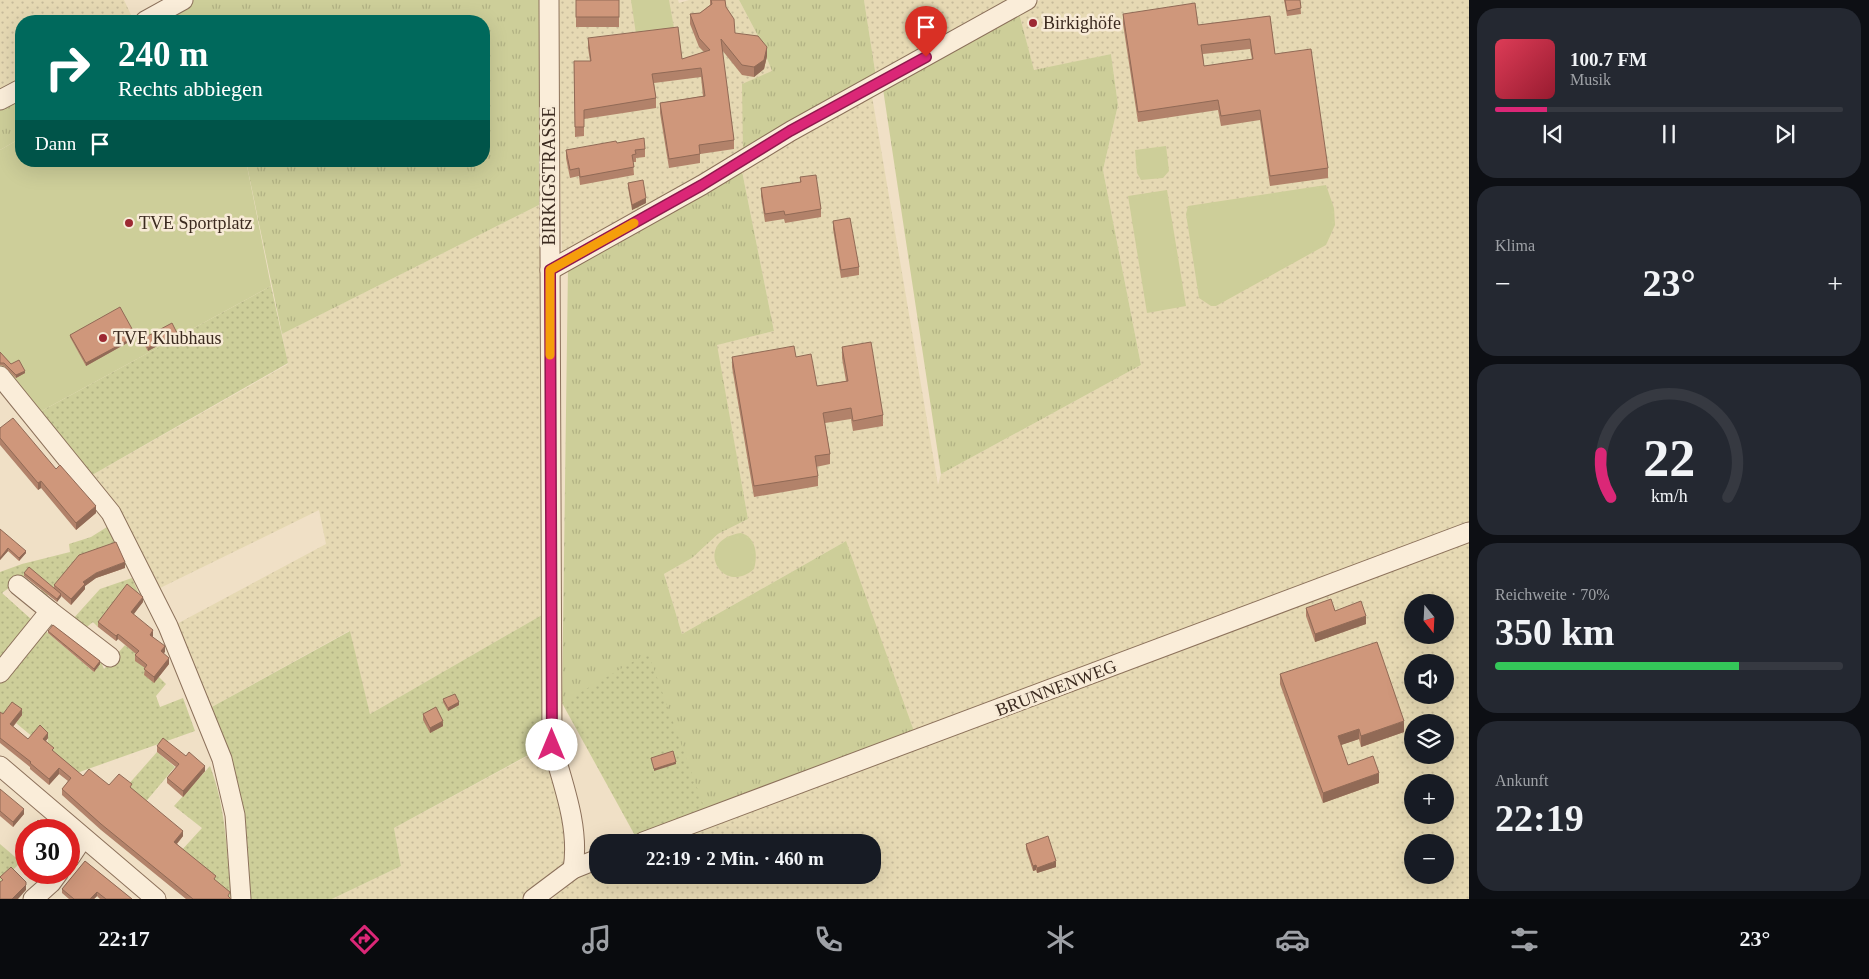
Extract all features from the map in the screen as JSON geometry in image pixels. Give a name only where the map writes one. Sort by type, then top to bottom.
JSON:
[{"type":"street","points":[[156,15],[183,0]]},
{"type":"street","name":"BIRKIGSTRASSE","points":[[549,0],[552,745],[570,813],[576,852],[573,869]]},
{"type":"street","points":[[550,270],[702,185],[790,131],[1027,0]]},
{"type":"street","points":[[0,100],[15,92]]},
{"type":"street","points":[[0,376],[111,513],[168,626],[222,759],[235,816],[241,899]]},
{"type":"street","name":"BRUNNENWEG","points":[[664,834],[1469,532]]},
{"type":"street","points":[[18,585],[110,658]]},
{"type":"street","points":[[0,673],[50,611]]},
{"type":"street","points":[[0,766],[156,899]]},
{"type":"street","points":[[80,842],[83,838]]},
{"type":"street","points":[[534,899],[573,869],[589,863]]},
{"type":"street","points":[[32,899],[50,884]]},
{"type":"shaded area","points":[[0,0],[124,0],[131,15],[15,15],[15,86],[0,94]]},
{"type":"shaded area","points":[[556,0],[678,0],[679,3],[689,0],[739,0],[757,34],[772,71],[743,153],[562,256]]},
{"type":"shaded area","points":[[864,0],[1013,0],[876,77]]},
{"type":"shaded area","points":[[1040,0],[1469,0],[1469,899],[554,899],[552,894],[589,863],[589,884],[881,884],[881,834],[655,834],[707,815],[846,541],[682,634],[664,574],[692,558],[718,534],[748,519],[716,345],[774,331],[741,166],[872,96],[938,485],[941,474],[1141,365],[1103,170],[1118,105],[1111,54],[1034,71],[1019,13]]},
{"type":"shaded area","points":[[543,203],[547,612],[370,714],[349,631],[208,709],[173,626],[326,544],[319,510],[156,590],[87,478],[288,364],[282,334]]},
{"type":"shaded area","points":[[548,745],[566,824],[568,861],[522,899],[332,899],[401,866],[394,828]]},
{"type":"green space","points":[[191,0],[543,0],[543,203],[282,334],[247,167],[490,167],[490,15],[164,15]]},
{"type":"green space","points":[[631,0],[669,0],[674,28],[636,34]]},
{"type":"green space","points":[[739,0],[864,0],[876,77],[743,153],[742,84],[772,71],[757,34]]},
{"type":"green space","points":[[1019,13],[1034,70],[1111,54],[1118,105],[1103,170],[1141,365],[941,474],[883,89]]},
{"type":"green space","points":[[15,98],[15,141],[0,150],[0,107]]},
{"type":"green space","name":"TVE Sportplatz","points":[[15,141],[15,167],[247,167],[271,286],[36,414],[0,369],[0,150]]},
{"type":"green space","points":[[1166,146],[1169,171],[1163,178],[1141,180],[1137,173],[1135,150]]},
{"type":"green space","points":[[741,166],[774,331],[717,345],[748,519],[718,534],[692,558],[664,574],[682,634],[846,541],[916,737],[707,815],[562,703],[568,266]]},
{"type":"green space","points":[[1326,185],[1334,208],[1335,225],[1326,245],[1216,306],[1211,306],[1199,298],[1186,214],[1188,206]]},
{"type":"green space","points":[[1167,190],[1186,306],[1147,313],[1128,196]]},
{"type":"green space","points":[[271,286],[288,363],[87,478],[36,414]]},
{"type":"green space","points":[[107,527],[118,546],[55,591],[52,590],[45,598],[40,592],[46,584],[29,570],[22,578],[2,593],[32,620],[0,658],[0,572],[22,564],[70,552],[69,544],[91,537]]},
{"type":"green space","points":[[741,533],[750,538],[755,547],[754,569],[742,576],[731,577],[722,572],[716,564],[714,555],[717,546],[726,538]]},
{"type":"green space","points":[[132,578],[139,594],[112,609],[98,627],[93,622],[83,630],[72,620],[100,589]]},
{"type":"green space","points":[[547,612],[546,712],[543,747],[394,828],[401,866],[332,899],[248,899],[208,709],[350,631],[370,714]]},
{"type":"green space","points":[[42,628],[94,672],[101,662],[104,669],[125,645],[139,656],[154,682],[159,677],[166,684],[156,696],[160,707],[183,698],[195,731],[74,774],[47,748],[48,738],[34,738],[16,723],[22,715],[0,717],[0,681]]},
{"type":"green space","points":[[648,653],[707,815],[657,834],[634,834],[562,703]]},
{"type":"green space","points":[[157,752],[175,767],[137,812],[127,786]]},
{"type":"green space","points":[[210,766],[223,814],[230,898],[180,852],[202,828],[174,806]]},
{"type":"green space","points":[[0,844],[15,857],[15,868],[0,883]]},
{"type":"building","points":[[576,0],[619,0],[619,17],[576,17]]},
{"type":"building","points":[[711,0],[725,0],[726,7],[734,19],[735,33],[758,36],[767,47],[764,60],[754,67],[742,65],[721,39],[734,140],[699,145],[700,154],[669,159],[660,103],[705,96],[701,68],[652,74],[656,98],[584,110],[584,127],[575,127],[574,61],[591,61],[588,38],[678,27],[682,59],[710,50],[699,38],[690,14],[700,13],[712,4]]},
{"type":"building","points":[[1285,0],[1300,0],[1301,8],[1287,11]]},
{"type":"building","points":[[1195,3],[1198,25],[1270,16],[1275,54],[1311,49],[1328,168],[1270,176],[1260,110],[1221,116],[1218,100],[1138,112],[1123,14]],"holes":[[[1250,39],[1253,59],[1204,66],[1201,45]]]},
{"type":"building","points":[[644,138],[645,149],[635,150],[636,154],[632,155],[634,167],[580,177],[579,168],[570,170],[566,150]]},
{"type":"building","points":[[816,175],[821,209],[785,215],[784,211],[765,214],[761,188],[801,182],[800,177]]},
{"type":"building","points":[[643,180],[646,198],[632,205],[628,183]]},
{"type":"building","points":[[850,218],[859,267],[841,270],[833,221]]},
{"type":"building","name":"TVE Klubhaus","points":[[120,307],[136,336],[86,363],[70,335]]},
{"type":"building","points":[[172,323],[177,333],[148,348],[142,339]]},
{"type":"building","points":[[871,342],[883,415],[853,421],[851,408],[823,413],[830,454],[815,456],[818,476],[754,486],[732,357],[794,346],[796,357],[811,354],[817,386],[848,381],[842,347]]},
{"type":"building","points":[[0,352],[11,364],[19,360],[25,371],[16,375],[4,363],[0,363]]},
{"type":"building","points":[[13,418],[56,469],[60,465],[96,506],[76,523],[41,481],[38,483],[0,438],[0,428]]},
{"type":"building","points":[[0,529],[26,551],[19,558],[8,548],[0,558]]},
{"type":"building","points":[[116,542],[125,562],[96,573],[83,582],[85,584],[71,599],[54,585],[79,555]]},
{"type":"building","points":[[29,567],[61,594],[57,599],[24,573]]},
{"type":"building","points":[[127,584],[143,597],[131,612],[153,630],[150,635],[165,646],[161,651],[169,658],[154,677],[144,669],[147,665],[135,655],[139,651],[118,634],[116,636],[98,622]]},
{"type":"building","points":[[1331,599],[1335,611],[1361,601],[1366,616],[1315,634],[1306,608]]},
{"type":"building","points":[[53,625],[100,661],[94,669],[48,631]]},
{"type":"building","points":[[1377,642],[1404,721],[1361,736],[1359,729],[1338,736],[1348,765],[1373,756],[1379,773],[1323,793],[1280,674]]},
{"type":"building","points":[[455,694],[459,702],[448,708],[443,699]]},
{"type":"building","points":[[12,702],[22,709],[10,724],[28,739],[40,725],[48,733],[43,739],[54,748],[52,750],[83,776],[89,769],[109,785],[119,774],[132,784],[130,787],[183,831],[174,842],[216,876],[214,879],[230,892],[228,896],[231,899],[193,899],[101,824],[62,789],[71,778],[59,768],[49,779],[0,738],[0,712],[3,714]]},
{"type":"building","points":[[436,707],[443,721],[430,728],[423,714]]},
{"type":"building","points":[[163,738],[186,756],[189,752],[205,766],[183,791],[167,778],[179,764],[157,746]]},
{"type":"building","points":[[673,751],[676,762],[654,769],[651,758]]},
{"type":"building","points":[[0,789],[24,809],[13,822],[0,811]]},
{"type":"building","points":[[1048,836],[1056,861],[1037,868],[1036,865],[1033,866],[1026,844]]},
{"type":"building","points":[[85,861],[132,899],[106,899],[97,892],[90,899],[74,899],[62,889],[66,884],[80,884],[80,867]]},
{"type":"building","points":[[11,867],[15,871],[15,884],[26,885],[12,899],[0,899],[0,882],[3,880],[0,877]]},
{"type":"slow traffic","points":[[550,355],[550,270],[634,223]]},
{"type":"place","name":"Birkighöfe","points":[[1033,23]]},
{"type":"place","name":"TVE Sportplatz","points":[[129,223]]},
{"type":"place","name":"TVE Klubhaus","points":[[103,338]]},
{"type":"route","points":[[552,745],[550,270],[702,185],[790,131],[926,57]]}]
